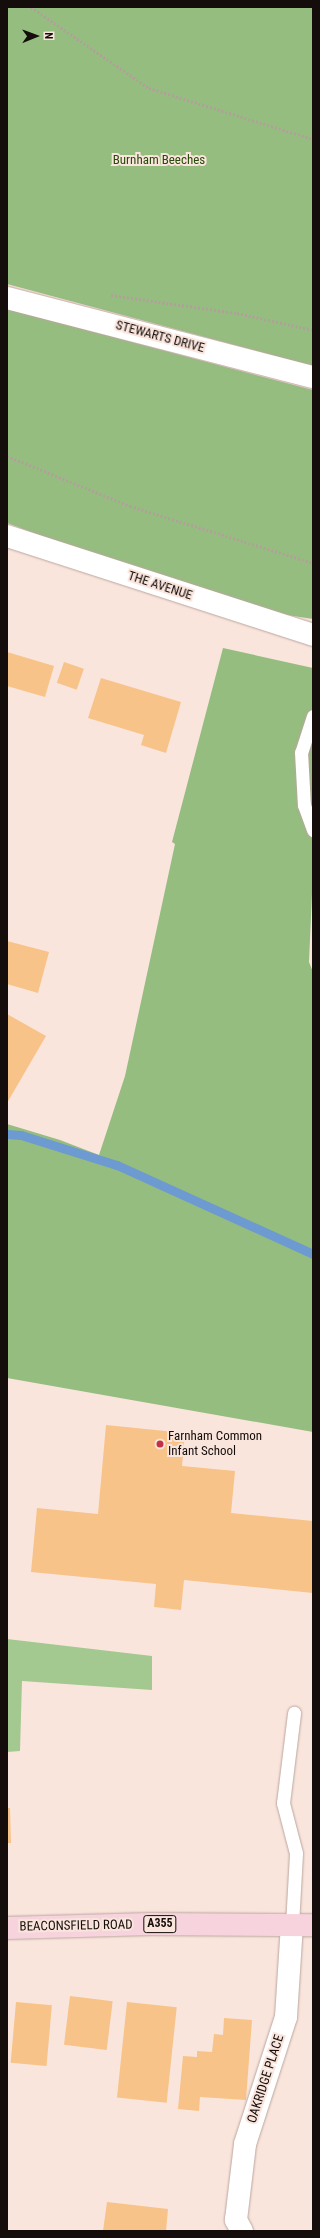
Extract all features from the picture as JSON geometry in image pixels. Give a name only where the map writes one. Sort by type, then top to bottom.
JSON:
[{"type":"main road","name":"BEACONSFIELD ROAD","points":[[7,1928],[151,1924],[303,1925]]},
{"type":"street","name":"STEWARTS DRIVE","points":[[7,298],[313,377]]},
{"type":"street","name":"THE AVENUE","points":[[7,536],[313,635]]},
{"type":"street","name":"OAKRIDGE PLACE","points":[[242,2231],[236,2220],[245,2144],[286,2017],[303,1925]]},
{"type":"lane","points":[[313,716],[301,752],[304,805],[313,830]]},
{"type":"lane","points":[[294,1713],[283,1803],[296,1853],[303,1925]]},
{"type":"path","points":[[31,7],[149,88],[313,139]]},
{"type":"path","points":[[108,294],[238,313],[313,330]]},
{"type":"path","points":[[7,456],[130,506],[313,564]]},
{"type":"green space","name":"Burnham Beeches","points":[[7,7],[313,7],[313,366],[7,284]]},
{"type":"green space","points":[[7,309],[313,390],[313,619],[228,606],[7,523]]},
{"type":"green space","points":[[223,648],[313,668],[313,871],[309,962],[313,972],[313,1432],[7,1378],[7,1124],[60,1140],[99,1155],[125,1076],[175,844],[172,842]]},
{"type":"green space","points":[[7,1639],[152,1656],[152,1690],[22,1681],[20,1751],[7,1752]]},
{"type":"building","points":[[7,652],[54,666],[45,697],[7,686]]},
{"type":"building","points":[[64,662],[84,669],[77,690],[57,683]]},
{"type":"building","points":[[101,678],[181,702],[166,753],[141,745],[144,735],[88,718]]},
{"type":"building","points":[[7,941],[49,952],[38,993],[7,984]]},
{"type":"building","points":[[7,1014],[46,1036],[7,1103]]},
{"type":"building","points":[[106,1425],[185,1433],[182,1466],[235,1471],[231,1513],[313,1521],[313,1593],[184,1580],[181,1610],[154,1607],[156,1584],[31,1572],[37,1508],[98,1514]]},
{"type":"building","points":[[7,1808],[10,1808],[11,1843],[7,1843]]},
{"type":"building","points":[[70,1996],[113,2001],[107,2050],[64,2045]]},
{"type":"building","points":[[16,2002],[52,2005],[47,2066],[11,2063]]},
{"type":"building","points":[[127,2002],[177,2007],[167,2103],[117,2097]]},
{"type":"building","points":[[224,2018],[252,2020],[246,2100],[200,2097],[199,2111],[178,2109],[183,2056],[197,2057],[197,2051],[212,2052],[214,2034],[223,2035]]},
{"type":"building","points":[[107,2202],[168,2209],[166,2231],[103,2231]]},
{"type":"waterway","points":[[7,1134],[21,1135],[117,1165],[313,1254]]},
{"type":"place","name":"Farnham Common Infant School","points":[[160,1444]]}]
